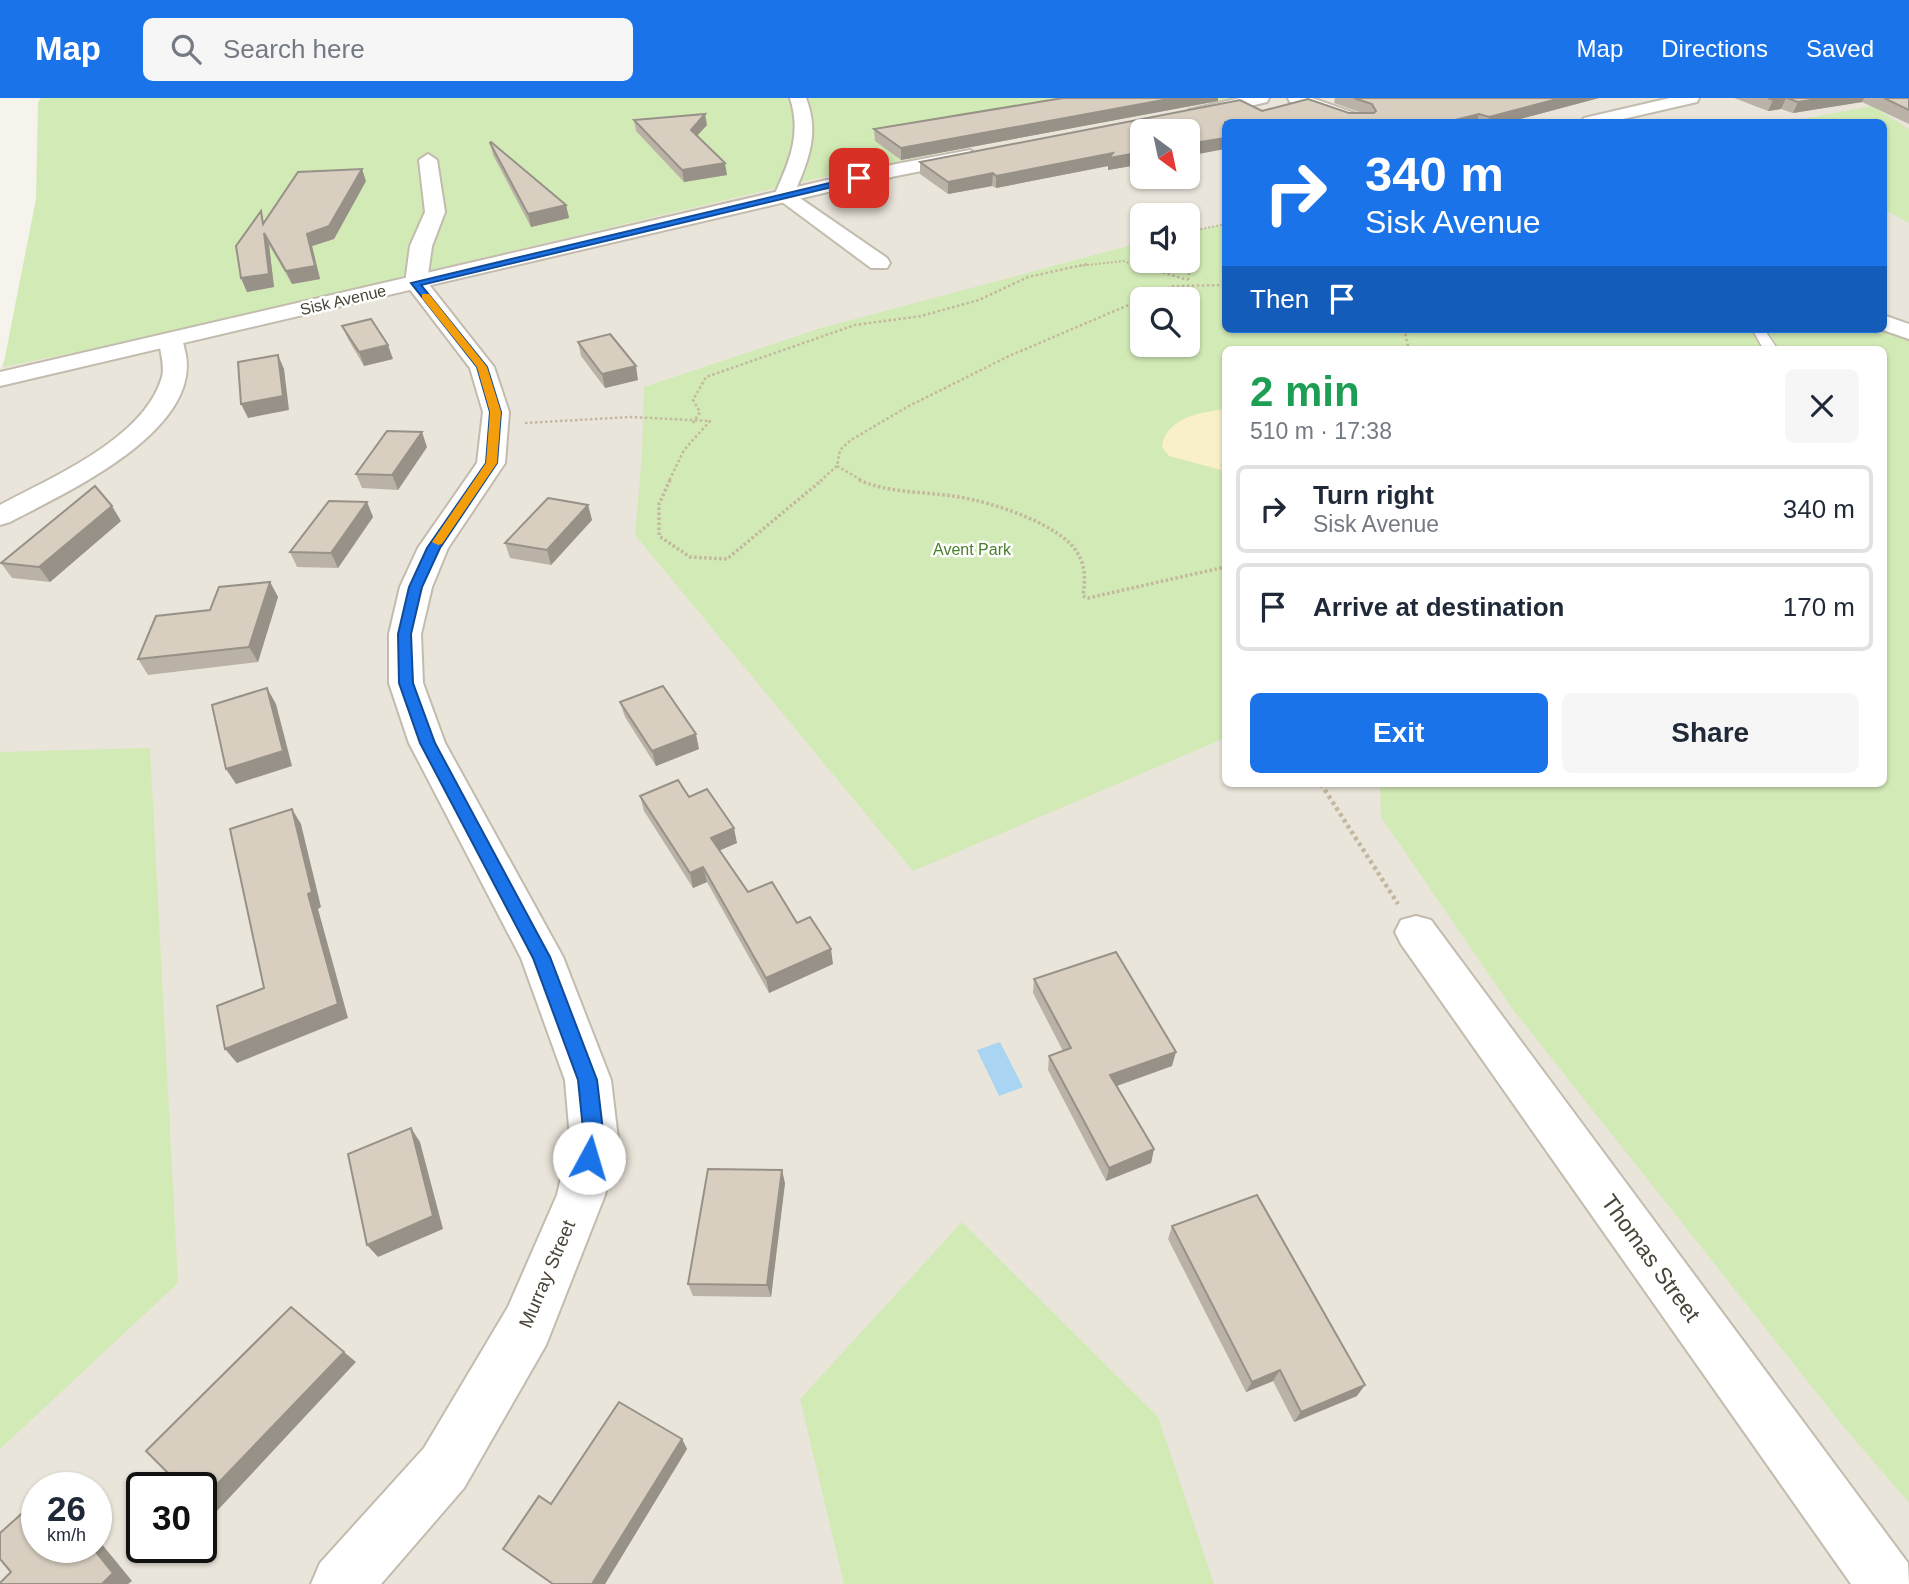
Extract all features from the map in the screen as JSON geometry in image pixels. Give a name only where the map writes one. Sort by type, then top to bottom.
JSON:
[{"type":"street","points":[[798,98],[805,113],[806,141],[784,196],[879,263]]},
{"type":"street","points":[[1176,117],[1261,98]]},
{"type":"street","points":[[1296,98],[1354,119]]},
{"type":"street","points":[[1603,119],[1691,98]]},
{"type":"street","name":"Sisk Avenue","points":[[0,379],[896,170],[988,152]]},
{"type":"street","points":[[415,283],[421,246],[435,212],[428,160]]},
{"type":"street","name":"Murray Street","points":[[341,1584],[444,1468],[527,1326],[580,1195],[594,1139],[588,1080],[542,957],[427,743],[406,683],[405,634],[416,587],[433,548],[491,463],[496,412],[482,367],[415,283]]},
{"type":"street","points":[[1887,324],[1909,332]]},
{"type":"street","points":[[0,516],[79,473],[130,439],[161,405],[175,375],[171,340]]},
{"type":"street","name":"Thomas Street","points":[[1416,932],[1887,1584]]},
{"type":"path","points":[[1188,285],[1196,230],[1222,225]]},
{"type":"path","points":[[692,424],[700,412],[693,400],[706,377],[855,325],[921,316],[979,300],[1028,277],[1097,262],[1123,261],[1188,280]]},
{"type":"path","points":[[495,426],[572,418],[649,417],[692,424],[710,421],[684,450],[659,504],[659,536],[690,557],[727,559],[791,508],[837,466],[840,450],[851,440],[907,407],[1009,356],[1064,335],[1173,286],[1222,285]]},
{"type":"path","points":[[837,466],[849,477],[868,485],[975,499],[1042,525],[1076,549],[1086,575],[1083,596],[1088,598],[1222,568]]},
{"type":"path","points":[[1323,787],[1416,932]]},
{"type":"shaded area","points":[[95,98],[1909,98],[1909,1584],[0,1584],[0,370],[52,259]]},
{"type":"green space","points":[[41,98],[1234,98],[938,153],[805,181],[147,338],[3,367],[36,199],[38,102]]},
{"type":"green space","points":[[1872,106],[1909,129],[1909,223],[1887,211],[1887,119],[1802,119]]},
{"type":"green space","name":"Avent Park","points":[[1222,225],[1222,333],[1887,332],[1909,341],[1909,1503],[1843,1426],[1514,1011],[1381,817],[1380,787],[1887,787],[1887,346],[1222,346],[1222,739],[913,871],[635,535],[642,455],[644,387],[821,328],[1130,245],[1130,273],[1200,273],[1200,229]]},
{"type":"green space","points":[[150,748],[178,1283],[0,1449],[0,752]]},
{"type":"green space","points":[[962,1222],[1158,1417],[1214,1584],[844,1584],[800,1399]]},
{"type":"sand","points":[[1222,409],[1222,470],[1169,456],[1162,447],[1170,429],[1177,423],[1205,412]]},
{"type":"water","points":[[1000,1042],[1023,1087],[999,1096],[977,1050]]},
{"type":"building","points":[[1063,98],[1174,98],[901,148],[874,129]]},
{"type":"building","points":[[1354,98],[1561,98],[1489,117],[1479,114],[1459,119],[1222,119],[1222,138],[1200,142],[1200,119],[1142,119],[1240,100],[1262,111],[1308,99],[1349,113],[1376,111],[1372,104]]},
{"type":"building","points":[[1787,98],[1823,98],[1798,102]]},
{"type":"building","points":[[1884,98],[1909,98],[1909,110]]},
{"type":"building","points":[[705,114],[691,130],[725,163],[682,170],[634,120]]},
{"type":"building","points":[[1130,121],[1130,154],[1109,158],[1113,153],[996,176],[993,173],[948,182],[920,162]]},
{"type":"building","points":[[491,142],[566,205],[528,214]]},
{"type":"building","points":[[362,169],[329,226],[307,234],[315,266],[286,271],[264,233],[269,274],[241,278],[236,246],[261,211],[263,224],[298,172]]},
{"type":"building","points":[[371,319],[388,345],[359,352],[342,326]]},
{"type":"building","points":[[610,334],[636,366],[602,374],[578,342]]},
{"type":"building","points":[[278,355],[283,396],[241,404],[238,362]]},
{"type":"building","points":[[387,431],[422,432],[392,475],[356,474]]},
{"type":"building","points":[[95,486],[112,506],[39,567],[1,563]]},
{"type":"building","points":[[548,498],[588,505],[547,550],[505,543]]},
{"type":"building","points":[[329,501],[367,502],[331,553],[290,552]]},
{"type":"building","points":[[270,582],[249,647],[138,659],[156,616],[210,610],[219,587]]},
{"type":"building","points":[[663,686],[696,734],[652,751],[620,702]]},
{"type":"building","points":[[267,688],[283,751],[226,769],[212,705]]},
{"type":"building","points":[[678,780],[689,797],[707,789],[734,828],[711,838],[748,892],[772,882],[797,923],[810,917],[831,949],[766,978],[703,867],[690,873],[640,796]]},
{"type":"building","points":[[292,809],[312,892],[308,894],[338,1004],[225,1049],[217,1006],[264,988],[230,829]]},
{"type":"building","points":[[1116,952],[1176,1052],[1110,1075],[1154,1149],[1109,1168],[1049,1056],[1071,1048],[1034,979]]},
{"type":"building","points":[[411,1128],[433,1216],[367,1245],[348,1154]]},
{"type":"building","points":[[708,1169],[782,1170],[767,1285],[688,1284]]},
{"type":"building","points":[[1257,1195],[1365,1385],[1301,1412],[1280,1370],[1252,1382],[1172,1226]]},
{"type":"building","points":[[291,1307],[344,1352],[217,1484],[217,1472],[167,1472],[146,1451]]},
{"type":"building","points":[[619,1402],[682,1439],[592,1584],[553,1584],[503,1549],[539,1496],[551,1504]]},
{"type":"building","points":[[21,1514],[21,1563],[105,1563],[113,1573],[102,1584],[0,1584],[11,1572],[0,1559],[0,1533]]},
{"type":"slow traffic","points":[[426,296],[482,367],[496,412],[491,463],[438,542]]},
{"type":"route","points":[[589,1158],[594,1139],[588,1080],[542,957],[457,794],[427,743],[406,683],[405,634],[416,587],[433,548],[491,463],[496,412],[482,367],[415,283],[859,178]]}]
